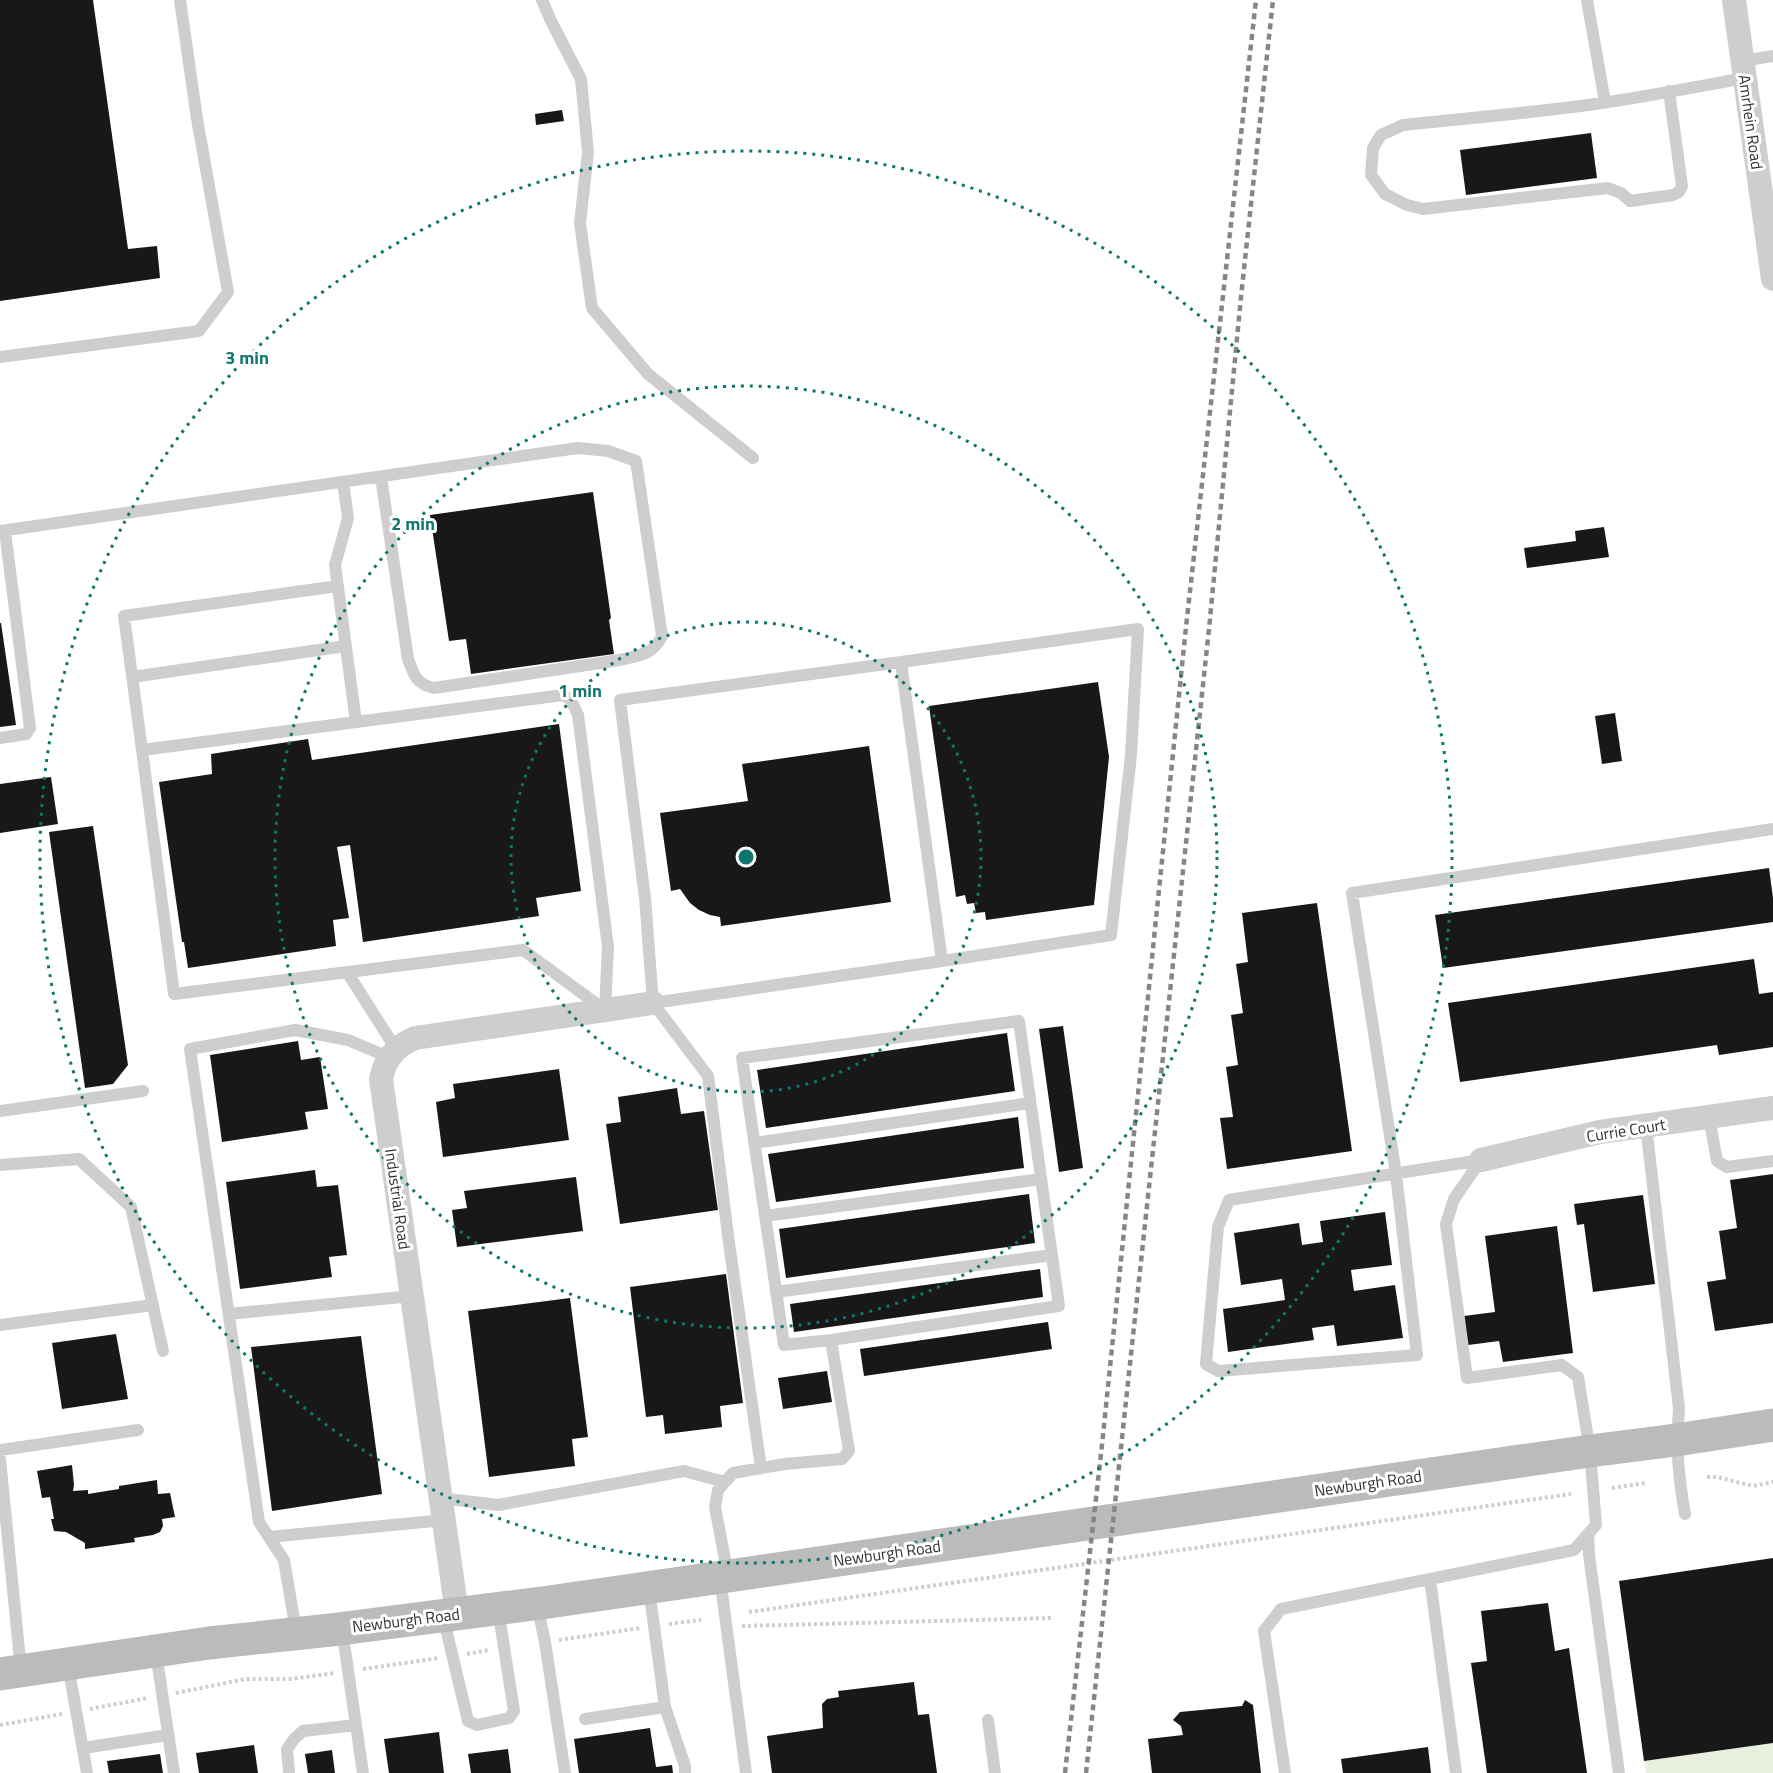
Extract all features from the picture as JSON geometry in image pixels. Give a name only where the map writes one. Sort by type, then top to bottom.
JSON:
[{"type":"main road","name":"Newburgh Road","points":[[10,1673],[209,1643],[537,1603],[1773,1425]]},
{"type":"street","name":"Amrhein Road","points":[[1734,0],[1771,247],[1773,279]]},
{"type":"street","points":[[392,1053],[405,1042],[415,1038],[653,1003]]},
{"type":"street","name":"Industrial Road","points":[[392,1053],[383,1068],[381,1079],[442,1509],[450,1614]]},
{"type":"street","name":"Currie Court","points":[[1481,1160],[1600,1132],[1773,1108]]},
{"type":"lane","points":[[0,357],[199,331],[228,292],[197,119],[180,0]]},
{"type":"lane","points":[[542,0],[581,79],[588,152],[580,223],[592,308],[648,374],[753,458]]},
{"type":"lane","points":[[1587,0],[1605,102]]},
{"type":"lane","points":[[1669,91],[1682,186],[1679,192],[1673,195],[1630,201],[1621,193],[1608,188],[1424,209],[1407,205],[1385,194],[1371,175],[1373,148],[1377,141],[1381,135],[1403,125],[1605,102],[1669,91],[1743,69],[1773,56]]},
{"type":"lane","points":[[0,738],[26,734],[30,728],[2,531],[578,448],[608,451],[636,461],[662,636],[657,646],[644,653],[620,660],[434,688],[423,686],[413,674],[408,658],[381,477]]},
{"type":"lane","points":[[343,482],[348,518],[335,565],[356,722]]},
{"type":"lane","points":[[338,586],[124,616],[174,994],[523,950],[605,1010]]},
{"type":"lane","points":[[653,1003],[1111,935],[1131,755],[1138,629],[620,700],[645,898],[653,1003],[708,1076],[761,1468]]},
{"type":"lane","points":[[132,678],[346,646]]},
{"type":"lane","points":[[901,663],[942,961]]},
{"type":"lane","points":[[142,750],[563,695],[571,700],[578,715],[608,947],[605,1010]]},
{"type":"lane","points":[[1481,1160],[1396,1174],[1229,1200],[1218,1227],[1206,1364],[1218,1371],[1417,1355],[1396,1174],[1352,893],[1773,829]]},
{"type":"lane","points":[[347,972],[392,1053]]},
{"type":"lane","points":[[1019,1021],[1030,1103],[1059,1306],[784,1345],[742,1058],[1019,1021]]},
{"type":"lane","points":[[296,1634],[284,1560],[259,1522],[190,1049],[295,1030],[348,1040],[392,1053]]},
{"type":"lane","points":[[0,1111],[143,1091]]},
{"type":"lane","points":[[754,1143],[1030,1103]]},
{"type":"lane","points":[[1710,1117],[1717,1161],[1727,1167],[1773,1161]]},
{"type":"lane","points":[[1646,1126],[1679,1408],[1676,1440],[1678,1479],[1685,1514]]},
{"type":"lane","points":[[0,1165],[79,1159],[131,1207],[163,1351]]},
{"type":"lane","points":[[1285,1773],[1264,1631],[1281,1609],[1574,1550],[1596,1525],[1590,1451],[1578,1377],[1562,1365],[1467,1378],[1446,1224],[1454,1199],[1481,1160]]},
{"type":"lane","points":[[765,1216],[1041,1179]]},
{"type":"lane","points":[[776,1292],[1052,1255]]},
{"type":"lane","points":[[229,1314],[412,1296]]},
{"type":"lane","points":[[0,1325],[153,1305]]},
{"type":"lane","points":[[746,1773],[726,1626],[724,1576],[715,1507],[718,1490],[733,1473],[786,1464],[842,1460],[849,1451],[831,1340]]},
{"type":"lane","points":[[0,1450],[138,1430]]},
{"type":"lane","points":[[0,1459],[10,1673]]},
{"type":"lane","points":[[269,1537],[442,1509],[498,1505],[684,1470],[725,1482]]},
{"type":"lane","points":[[1588,1534],[1619,1773]]},
{"type":"lane","points":[[1430,1579],[1456,1773]]},
{"type":"lane","points":[[649,1587],[665,1707],[685,1766],[685,1773]]},
{"type":"lane","points":[[537,1603],[564,1773]]},
{"type":"lane","points":[[450,1614],[468,1721],[477,1725],[509,1718],[514,1711],[498,1608]]},
{"type":"lane","points":[[342,1628],[363,1773]]},
{"type":"lane","points":[[155,1651],[174,1773]]},
{"type":"lane","points":[[68,1664],[87,1773]]},
{"type":"lane","points":[[585,1719],[665,1707]]},
{"type":"lane","points":[[988,1720],[996,1773]]},
{"type":"lane","points":[[289,1773],[287,1749],[294,1738],[303,1731],[356,1725]]},
{"type":"lane","points":[[83,1748],[168,1735]]},
{"type":"path","points":[[1707,1477],[1717,1477],[1754,1486],[1773,1482]]},
{"type":"path","points":[[1612,1488],[1646,1483]]},
{"type":"path","points":[[748,1612],[1571,1494]]},
{"type":"path","points":[[726,1626],[1052,1618]]},
{"type":"green space","points":[[1773,1743],[1773,1773],[1646,1773],[1644,1761]]},
{"type":"building","points":[[0,0],[93,0],[128,249],[157,246],[160,278],[0,301]]},
{"type":"building","points":[[562,110],[564,121],[536,125],[535,114]]},
{"type":"building","points":[[1591,133],[1597,178],[1466,195],[1460,150]]},
{"type":"building","points":[[593,492],[614,654],[471,674],[466,639],[449,641],[430,515]]},
{"type":"building","points":[[1604,527],[1609,557],[1527,568],[1524,548],[1576,541],[1575,531]]},
{"type":"building","points":[[0,623],[16,725],[0,727]]},
{"type":"building","points":[[1098,682],[1109,757],[1094,905],[986,920],[985,912],[976,913],[974,903],[967,904],[965,895],[956,897],[929,706]]},
{"type":"building","points":[[1615,713],[1622,761],[1602,764],[1595,716]]},
{"type":"building","points":[[559,724],[581,891],[536,898],[539,916],[363,942],[350,845],[337,847],[349,918],[333,920],[336,946],[188,968],[184,942],[182,942],[159,782],[212,774],[211,754],[308,739],[312,760]]},
{"type":"building","points":[[869,746],[891,902],[721,926],[720,917],[699,910],[690,903],[680,889],[671,891],[660,813],[748,801],[742,764]]},
{"type":"building","points":[[51,777],[58,824],[0,833],[0,784]]},
{"type":"building","points":[[93,826],[128,1065],[113,1084],[85,1088],[49,832]]},
{"type":"building","points":[[1769,868],[1773,922],[1443,968],[1435,915]]},
{"type":"building","points":[[1317,903],[1352,1151],[1227,1169],[1220,1118],[1233,1117],[1226,1067],[1238,1065],[1231,1015],[1243,1013],[1236,964],[1248,962],[1242,913]]},
{"type":"building","points":[[1754,959],[1759,994],[1773,992],[1773,1047],[1719,1055],[1717,1045],[1460,1082],[1448,1003]]},
{"type":"building","points":[[1063,1026],[1083,1168],[1059,1172],[1039,1029]]},
{"type":"building","points":[[1007,1033],[1015,1091],[766,1128],[757,1070]]},
{"type":"building","points":[[298,1041],[301,1060],[320,1057],[328,1109],[305,1112],[308,1129],[222,1142],[210,1055]]},
{"type":"building","points":[[559,1069],[569,1140],[443,1157],[436,1102],[455,1098],[453,1084]]},
{"type":"building","points":[[677,1088],[681,1114],[704,1111],[718,1210],[620,1224],[606,1124],[621,1122],[618,1097]]},
{"type":"building","points":[[1018,1117],[1024,1168],[776,1202],[768,1154]]},
{"type":"building","points":[[315,1170],[317,1187],[338,1185],[347,1255],[329,1257],[332,1277],[240,1289],[226,1182]]},
{"type":"building","points":[[1773,1174],[1773,1323],[1715,1331],[1707,1282],[1726,1279],[1719,1231],[1737,1228],[1730,1180]]},
{"type":"building","points":[[576,1177],[583,1231],[457,1247],[452,1210],[467,1208],[464,1191]]},
{"type":"building","points":[[1029,1194],[1035,1243],[786,1278],[779,1229]]},
{"type":"building","points":[[1643,1195],[1655,1284],[1593,1292],[1584,1224],[1577,1225],[1574,1204]]},
{"type":"building","points":[[1385,1212],[1392,1265],[1351,1270],[1354,1291],[1395,1285],[1403,1338],[1337,1346],[1334,1325],[1312,1328],[1314,1340],[1228,1352],[1223,1309],[1285,1300],[1282,1279],[1241,1285],[1234,1233],[1299,1223],[1302,1245],[1323,1242],[1320,1221]]},
{"type":"building","points":[[1557,1226],[1573,1353],[1503,1362],[1499,1341],[1468,1345],[1464,1316],[1495,1312],[1485,1236]]},
{"type":"building","points":[[1040,1269],[1043,1297],[794,1332],[790,1304]]},
{"type":"building","points":[[726,1274],[743,1403],[720,1406],[722,1427],[665,1434],[663,1415],[646,1417],[630,1287]]},
{"type":"building","points":[[570,1298],[588,1437],[572,1439],[575,1466],[489,1477],[468,1311]]},
{"type":"building","points":[[1048,1322],[1052,1349],[864,1376],[860,1349]]},
{"type":"building","points":[[116,1334],[128,1399],[62,1409],[52,1343]]},
{"type":"building","points":[[361,1336],[382,1494],[272,1511],[251,1347]]},
{"type":"building","points":[[827,1371],[832,1402],[783,1409],[778,1378]]},
{"type":"building","points":[[72,1465],[73,1491],[88,1490],[88,1494],[157,1480],[158,1494],[170,1493],[175,1517],[162,1519],[163,1526],[160,1532],[134,1538],[135,1542],[85,1549],[85,1543],[66,1532],[54,1531],[50,1497],[42,1498],[37,1471]]},
{"type":"building","points":[[1773,1558],[1773,1743],[1644,1761],[1619,1581]]},
{"type":"building","points":[[1548,1603],[1555,1651],[1569,1648],[1587,1773],[1487,1773],[1471,1663],[1487,1661],[1481,1611]]},
{"type":"building","points":[[914,1682],[918,1715],[929,1714],[937,1773],[772,1773],[767,1736],[823,1728],[822,1704],[827,1699],[839,1697],[838,1691]]},
{"type":"building","points":[[1245,1700],[1253,1705],[1261,1773],[1152,1773],[1148,1739],[1183,1735],[1181,1726],[1173,1720],[1180,1712],[1242,1706]]},
{"type":"building","points":[[650,1728],[656,1767],[672,1765],[673,1773],[579,1773],[574,1739]]},
{"type":"building","points":[[439,1732],[444,1773],[389,1773],[384,1739]]},
{"type":"building","points":[[254,1745],[258,1773],[199,1773],[196,1753]]},
{"type":"building","points":[[1428,1747],[1431,1773],[1343,1773],[1341,1759]]},
{"type":"building","points":[[508,1749],[511,1773],[471,1773],[468,1754]]},
{"type":"building","points":[[332,1750],[335,1773],[308,1773],[305,1754]]},
{"type":"building","points":[[160,1754],[163,1773],[109,1773],[107,1761]]},
{"type":"railway","points":[[1065,1773],[1102,1445],[1186,627],[1256,0]]},
{"type":"railway","points":[[1086,1773],[1209,629],[1273,0]]}]
